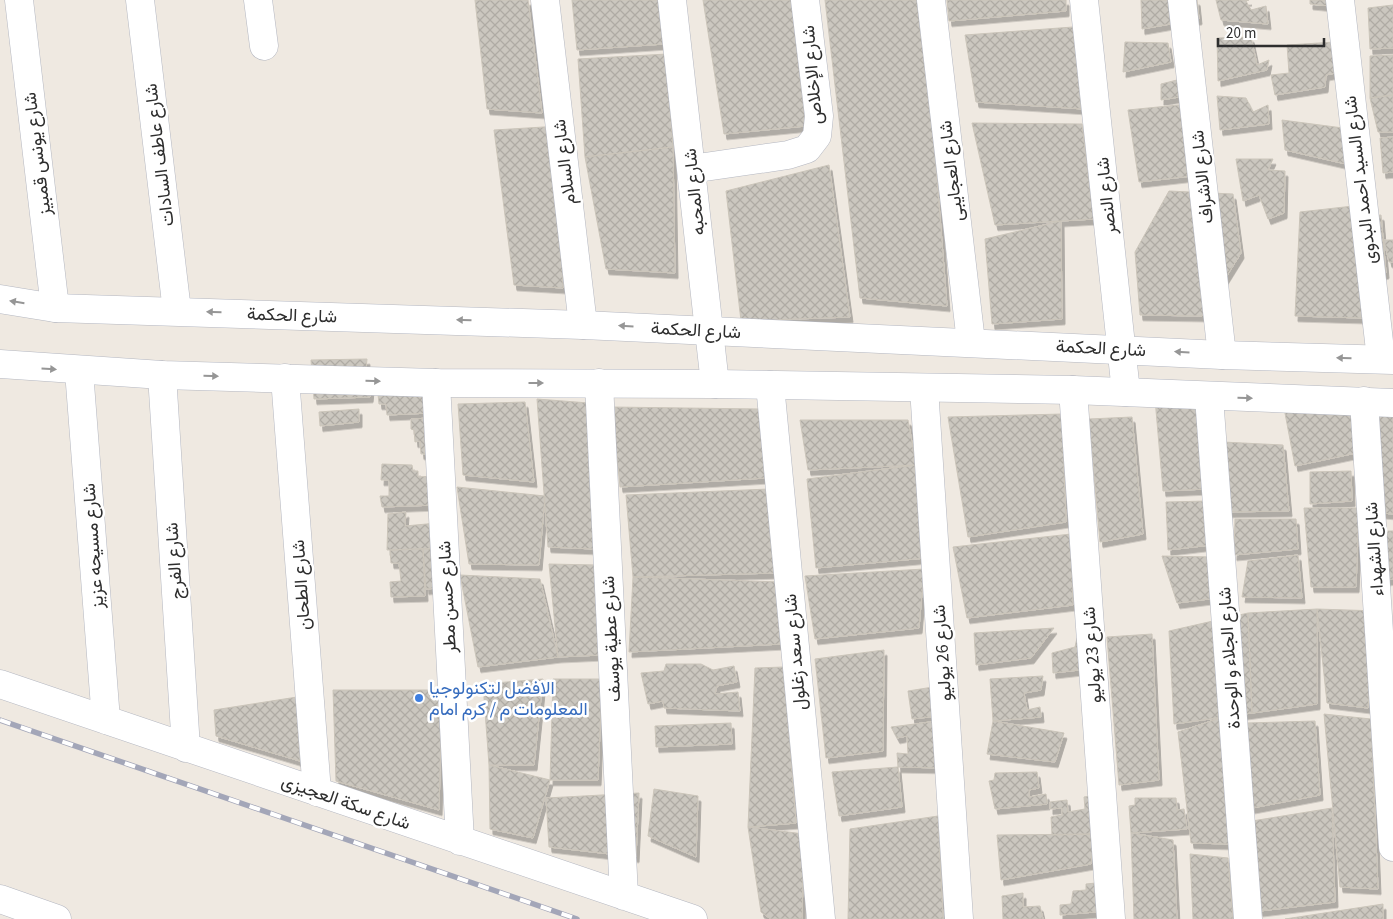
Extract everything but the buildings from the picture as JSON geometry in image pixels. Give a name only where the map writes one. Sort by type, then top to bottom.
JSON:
[{"type":"street","name":"شارع يونس قمبيز","points":[[19,0],[55,308]]},
{"type":"street","name":"شارع عاطف السادات","points":[[140,0],[177,311]]},
{"type":"street","points":[[258,0],[264,46]]},
{"type":"street","name":"شارع السلام","points":[[545,0],[583,324]]},
{"type":"street","name":"شارع المحبه","points":[[672,0],[716,384]]},
{"type":"street","name":"شارع الإخلاص","points":[[691,169],[788,155],[807,149],[817,136],[819,116],[805,0]]},
{"type":"street","name":"شارع العجايبى","points":[[931,0],[971,342]]},
{"type":"street","name":"شارع النصر","points":[[1084,0],[1126,392]]},
{"type":"street","name":"شارع الاشراف","points":[[1182,0],[1222,354]]},
{"type":"street","name":"شارع السيد احمد البدوى","points":[[1340,0],[1387,360]]},
{"type":"street","name":"شارع الحكمة","points":[[0,299],[55,308],[583,324],[1122,350],[1387,360]]},
{"type":"street","points":[[0,364],[79,371],[162,375],[436,383],[716,384],[1073,390],[1209,397],[1364,400],[1393,403]]},
{"type":"street","name":"شارع مسيحه عزيز","points":[[79,371],[106,720]]},
{"type":"street","name":"شارع الفرج","points":[[162,375],[186,748]]},
{"type":"street","name":"شارع الطحان","points":[[285,378],[317,792]]},
{"type":"street","name":"شارع حسن مطر","points":[[436,383],[460,840]]},
{"type":"street","name":"شارع عطية يوسف","points":[[599,383],[624,896]]},
{"type":"street","name":"شارع سعد زغلول","points":[[770,385],[821,919]]},
{"type":"street","name":"شارع 26 يوليو","points":[[924,388],[959,919]]},
{"type":"street","name":"شارع 23 يوليو","points":[[1073,390],[1111,919]]},
{"type":"street","name":"شارع الجلاء و الوحدة","points":[[1209,397],[1248,919]]},
{"type":"street","name":"شارع الشهداء","points":[[1364,400],[1393,847]]},
{"type":"street","name":"شارع سكة العجيزى","points":[[0,684],[693,919]]},
{"type":"street","points":[[0,899],[53,918]]},
{"type":"railway","points":[[0,720],[577,919]]},
{"type":"place","name":"الافضل لتكنولوجيا المعلومات م / كرم امام","points":[[419,698]]}]
